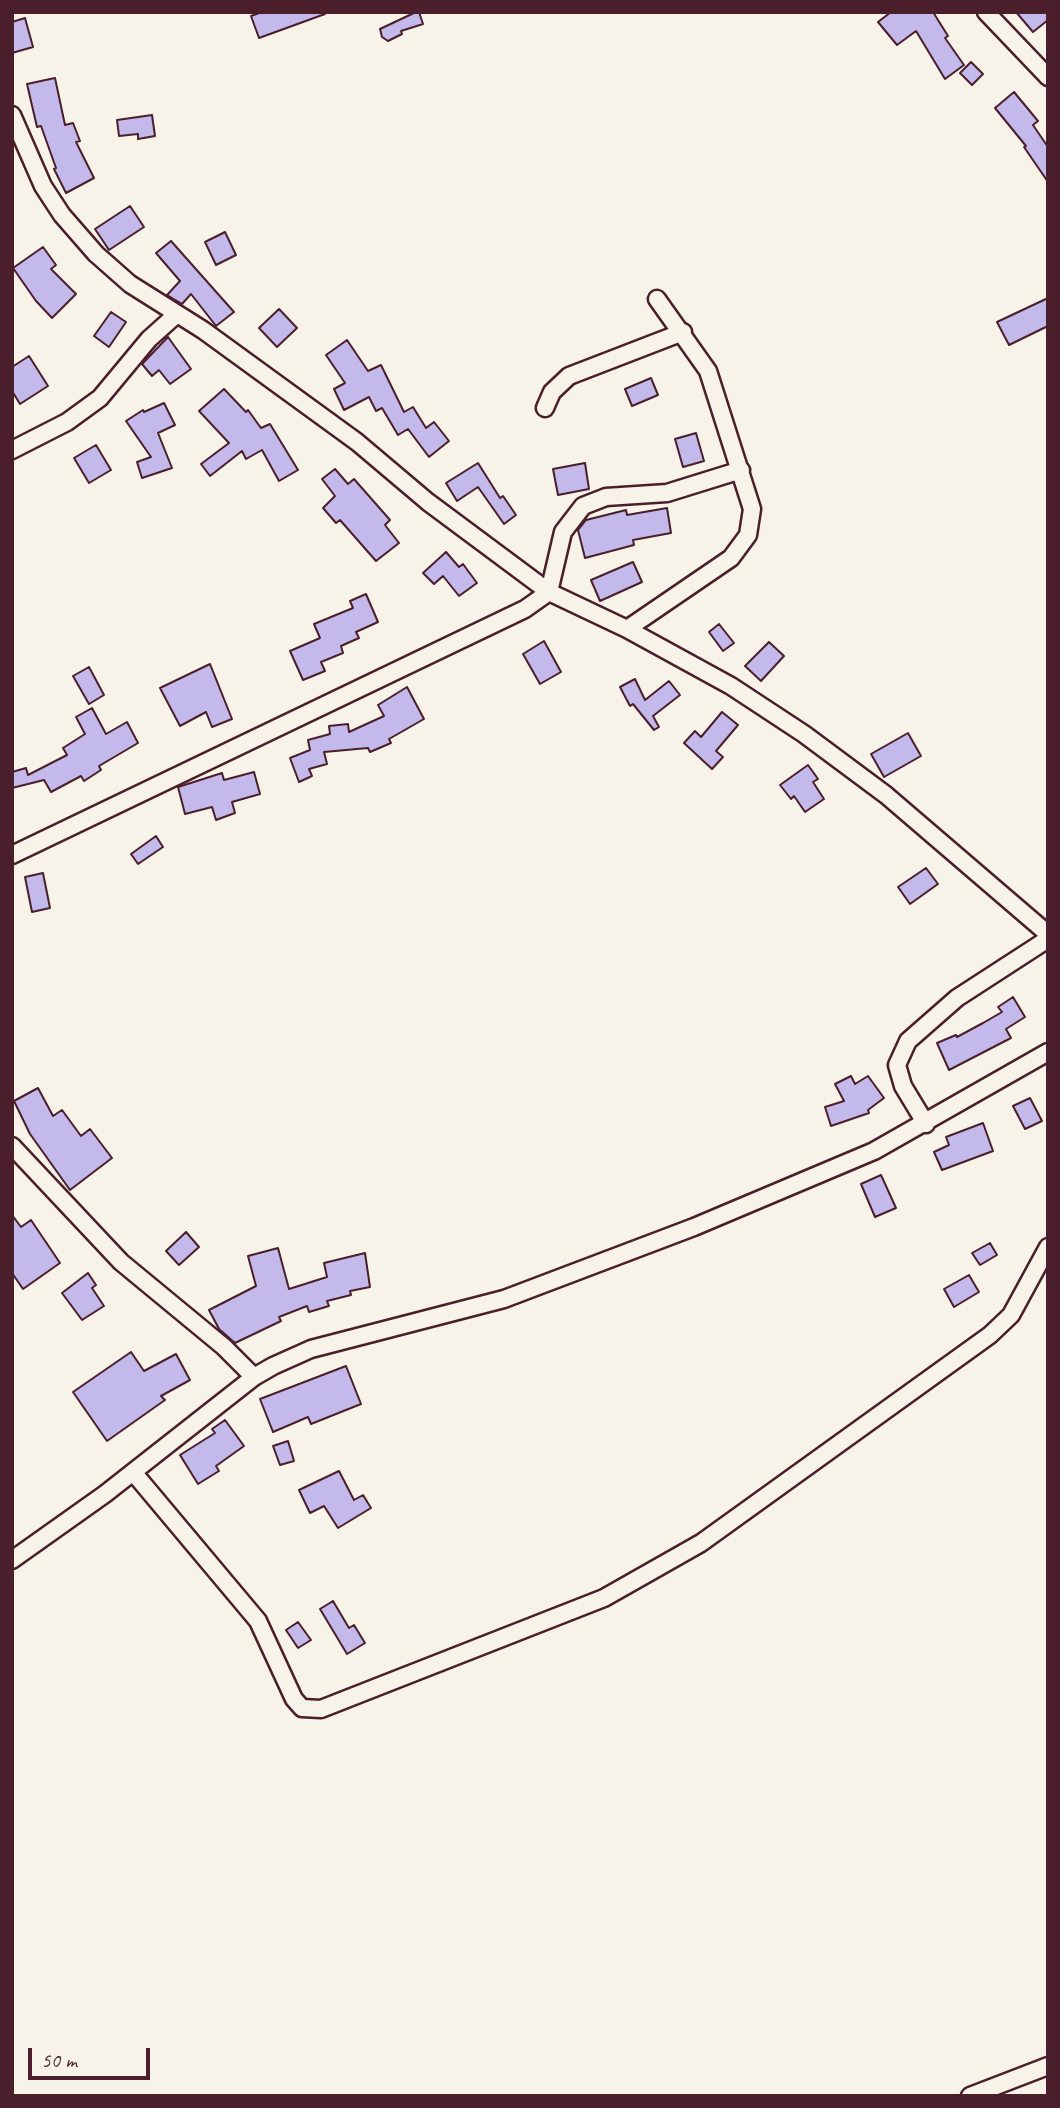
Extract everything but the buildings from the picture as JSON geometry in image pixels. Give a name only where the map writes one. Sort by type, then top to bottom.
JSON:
[{"type":"street","points":[[986,12],[1048,77]]},
{"type":"street","points":[[12,115],[43,186],[62,215],[96,254],[130,284],[177,314],[357,442],[428,502],[549,592],[627,629],[731,687],[804,734],[886,795],[1048,937],[957,998],[908,1041],[897,1065],[903,1086],[926,1124]]},
{"type":"street","points":[[627,629],[739,550],[748,535],[751,509],[708,371],[683,332],[657,299]]},
{"type":"street","points":[[12,450],[67,422],[100,398],[149,339],[177,314]]},
{"type":"street","points":[[545,408],[552,392],[569,376],[683,332]]},
{"type":"street","points":[[12,855],[525,609],[549,592],[563,532],[583,506],[606,497],[667,492],[741,470]]},
{"type":"street","points":[[12,1560],[132,1472],[254,1377],[311,1349],[504,1299],[594,1266],[835,1168],[926,1124],[1048,1052]]},
{"type":"street","points":[[12,1146],[121,1262],[224,1347],[254,1377]]},
{"type":"street","points":[[132,1472],[258,1621],[294,1699],[302,1708],[321,1709],[604,1598],[691,1549],[744,1514],[990,1335],[1011,1315],[1048,1247]]},
{"type":"street","points":[[970,2096],[1048,2066]]}]
